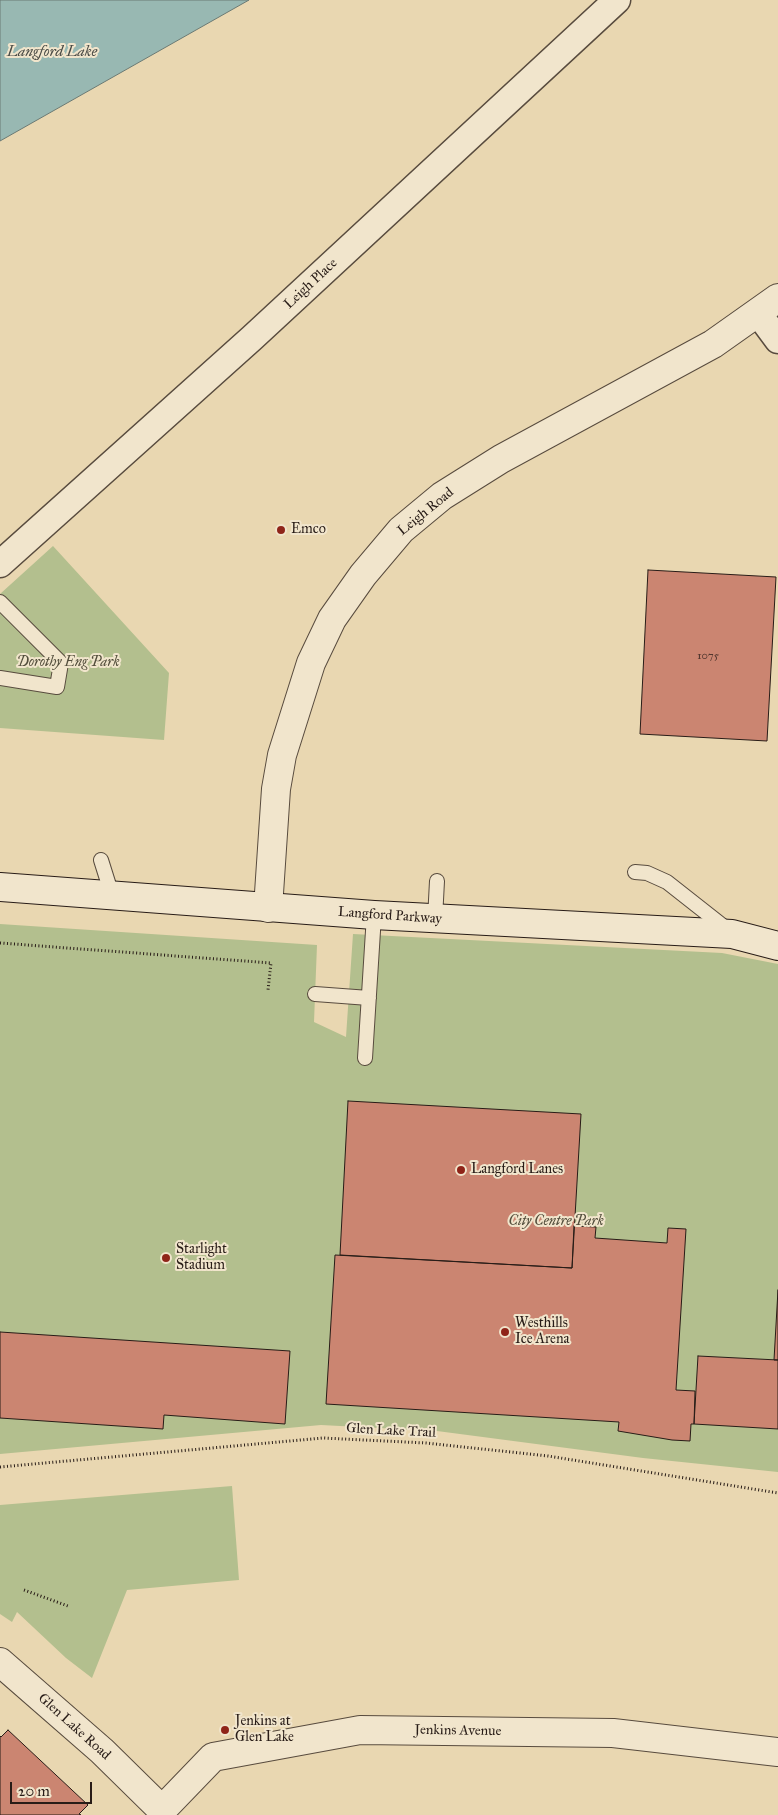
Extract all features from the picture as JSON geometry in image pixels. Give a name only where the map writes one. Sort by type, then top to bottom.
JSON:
[{"type":"street","name":"Leigh Place","points":[[0,564],[252,338],[618,0]]},
{"type":"street","points":[[768,306],[778,340]]},
{"type":"street","name":"Leigh Road","points":[[268,908],[276,789],[282,755],[293,716],[311,663],[332,619],[369,568],[401,530],[442,496],[501,459],[713,344],[768,306]]},
{"type":"street","name":"Langford Parkway","points":[[0,887],[374,916],[732,934],[778,946]]},
{"type":"street","name":"Glen Lake Road","points":[[0,1662],[102,1751],[165,1813]]},
{"type":"street","name":"Jenkins Avenue","points":[[165,1813],[213,1757],[360,1730],[613,1733],[778,1752]]},
{"type":"lane","points":[[0,602],[61,663],[57,687],[0,678]]},
{"type":"lane","points":[[102,860],[112,895]]},
{"type":"lane","points":[[635,872],[647,873],[667,882],[732,934]]},
{"type":"lane","points":[[435,919],[437,880]]},
{"type":"lane","points":[[365,1058],[374,916]]},
{"type":"lane","points":[[315,994],[369,998]]},
{"type":"path","points":[[0,943],[271,963],[268,990]]},
{"type":"path","name":"Glen Lake Trail","points":[[0,1467],[323,1438],[426,1443],[548,1456],[778,1492]]},
{"type":"path","points":[[24,1590],[68,1606]]},
{"type":"green space","name":"Dorothy Eng Park","points":[[53,546],[169,673],[164,740],[0,728],[0,594]]},
{"type":"green space","name":"City Centre Park","points":[[0,924],[317,945],[314,1022],[346,1037],[353,934],[722,953],[778,964],[778,1472],[643,1458],[437,1431],[321,1425],[0,1454]]},
{"type":"green space","points":[[232,1486],[239,1580],[127,1590],[92,1678],[66,1658],[17,1612],[12,1622],[0,1614],[0,1505]]},
{"type":"water","name":"Langford Lake","points":[[0,0],[249,0],[0,141]]},
{"type":"building","points":[[648,570],[776,577],[767,741],[640,734]]},
{"type":"building","name":"Langford Lanes","points":[[348,1101],[581,1114],[572,1268],[340,1255]]},
{"type":"building","name":"Westhills Ice Arena","points":[[574,1226],[596,1227],[595,1238],[667,1243],[668,1228],[686,1229],[676,1390],[695,1391],[694,1424],[691,1424],[690,1441],[618,1431],[619,1422],[326,1404],[335,1255],[572,1268]]},
{"type":"building","points":[[778,1290],[778,1360],[774,1360]]},
{"type":"building","points":[[0,1332],[290,1351],[285,1424],[164,1415],[163,1429],[0,1418]]},
{"type":"building","points":[[698,1356],[778,1360],[778,1429],[694,1424]]},
{"type":"building","points":[[8,1730],[88,1805],[79,1814],[81,1815],[0,1815],[0,1736]]},
{"type":"place","name":"Emco","points":[[281,530]]},
{"type":"place","name":"Langford Lanes","points":[[461,1170]]},
{"type":"place","name":"Starlight Stadium","points":[[166,1258]]},
{"type":"place","name":"Westhills Ice Arena","points":[[505,1332]]},
{"type":"place","name":"Jenkins at Glen Lake","points":[[225,1730]]}]
